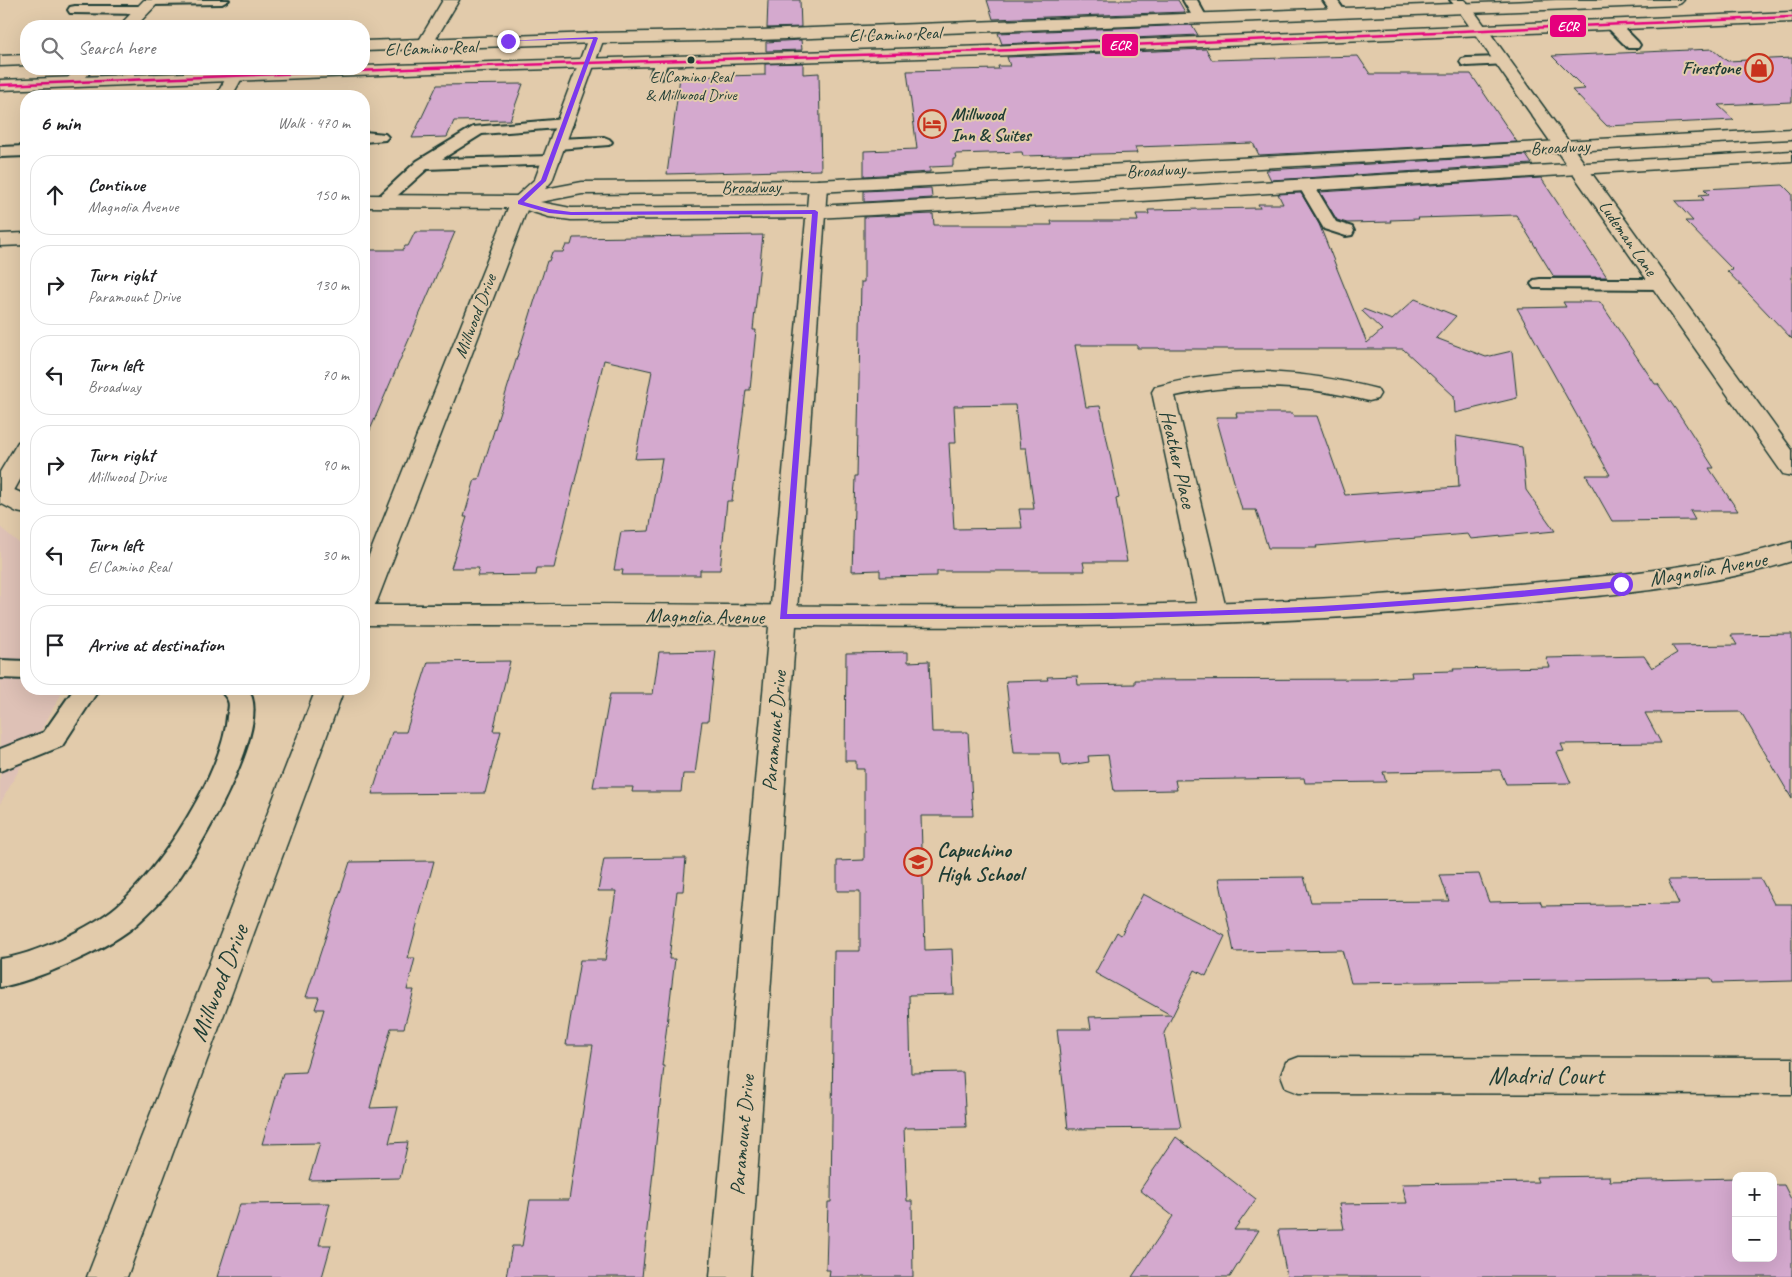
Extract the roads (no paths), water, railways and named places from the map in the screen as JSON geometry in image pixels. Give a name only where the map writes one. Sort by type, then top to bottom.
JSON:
[{"type":"street","points":[[425,44],[451,0]]},
{"type":"street","name":"El Camino Real","points":[[370,46],[596,38],[769,35],[1200,18],[1335,6],[1676,0]]},
{"type":"street","points":[[133,20],[149,4]]},
{"type":"street","name":"Ludeman Lane","points":[[1460,4],[1792,468]]},
{"type":"street","name":"El Camino Real","points":[[370,68],[587,62],[659,68],[978,51],[1792,17]]},
{"type":"street","name":"Millwood Drive","points":[[370,586],[520,202],[543,181],[596,38]]},
{"type":"street","points":[[0,61],[20,60]]},
{"type":"street","points":[[72,82],[79,75]]},
{"type":"street","name":"El Camino Real","points":[[0,85],[188,75]]},
{"type":"street","points":[[227,90],[235,75]]},
{"type":"street","name":"Broadway","points":[[520,202],[549,211],[571,214],[816,199],[1133,171],[1792,134]]},
{"type":"street","name":"Broadway","points":[[373,201],[520,202],[555,192],[582,188],[816,199],[1141,196],[1792,156]]},
{"type":"street","name":"Paramount Drive","points":[[730,1277],[816,199]]},
{"type":"street","points":[[0,240],[20,238]]},
{"type":"street","name":"Heather Place","points":[[1214,613],[1163,392],[1193,384],[1222,380],[1292,380],[1320,382],[1369,394]]},
{"type":"street","points":[[20,458],[0,492],[20,503]]},
{"type":"street","name":"Magnolia Avenue","points":[[370,615],[1102,616],[1319,609],[1424,602],[1611,585],[1707,573],[1780,556],[1792,551]]},
{"type":"street","name":"Millwood Drive","points":[[107,1277],[328,695]]},
{"type":"street","name":"Madrid Court","points":[[1299,1075],[1792,1076]]},
{"type":"lane","points":[[75,10],[222,0]]},
{"type":"lane","points":[[1190,0],[1200,18]]},
{"type":"lane","points":[[1612,24],[1633,45]]},
{"type":"lane","points":[[1467,62],[1502,61]]},
{"type":"lane","points":[[373,201],[423,164],[478,130],[565,124]]},
{"type":"lane","points":[[370,137],[380,137]]},
{"type":"lane","points":[[423,164],[554,152],[604,142]]},
{"type":"lane","points":[[0,152],[20,151]]},
{"type":"lane","points":[[1306,185],[1330,226],[1346,231]]},
{"type":"lane","points":[[1540,284],[1661,284]]},
{"type":"lane","points":[[0,669],[20,670]]},
{"type":"lane","points":[[0,760],[53,739],[83,695]]},
{"type":"lane","points":[[0,973],[16,970],[83,943],[126,916],[162,879],[213,798],[239,733],[241,698],[238,695]]},
{"type":"place","name":"El Camino Real & Millwood Drive","points":[[691,60]]},
{"type":"place","name":"Firestone","points":[[1759,68]]},
{"type":"place","name":"Millwood Inn & Suites","points":[[932,124]]},
{"type":"place","name":"Capuchino High School","points":[[918,862]]}]
